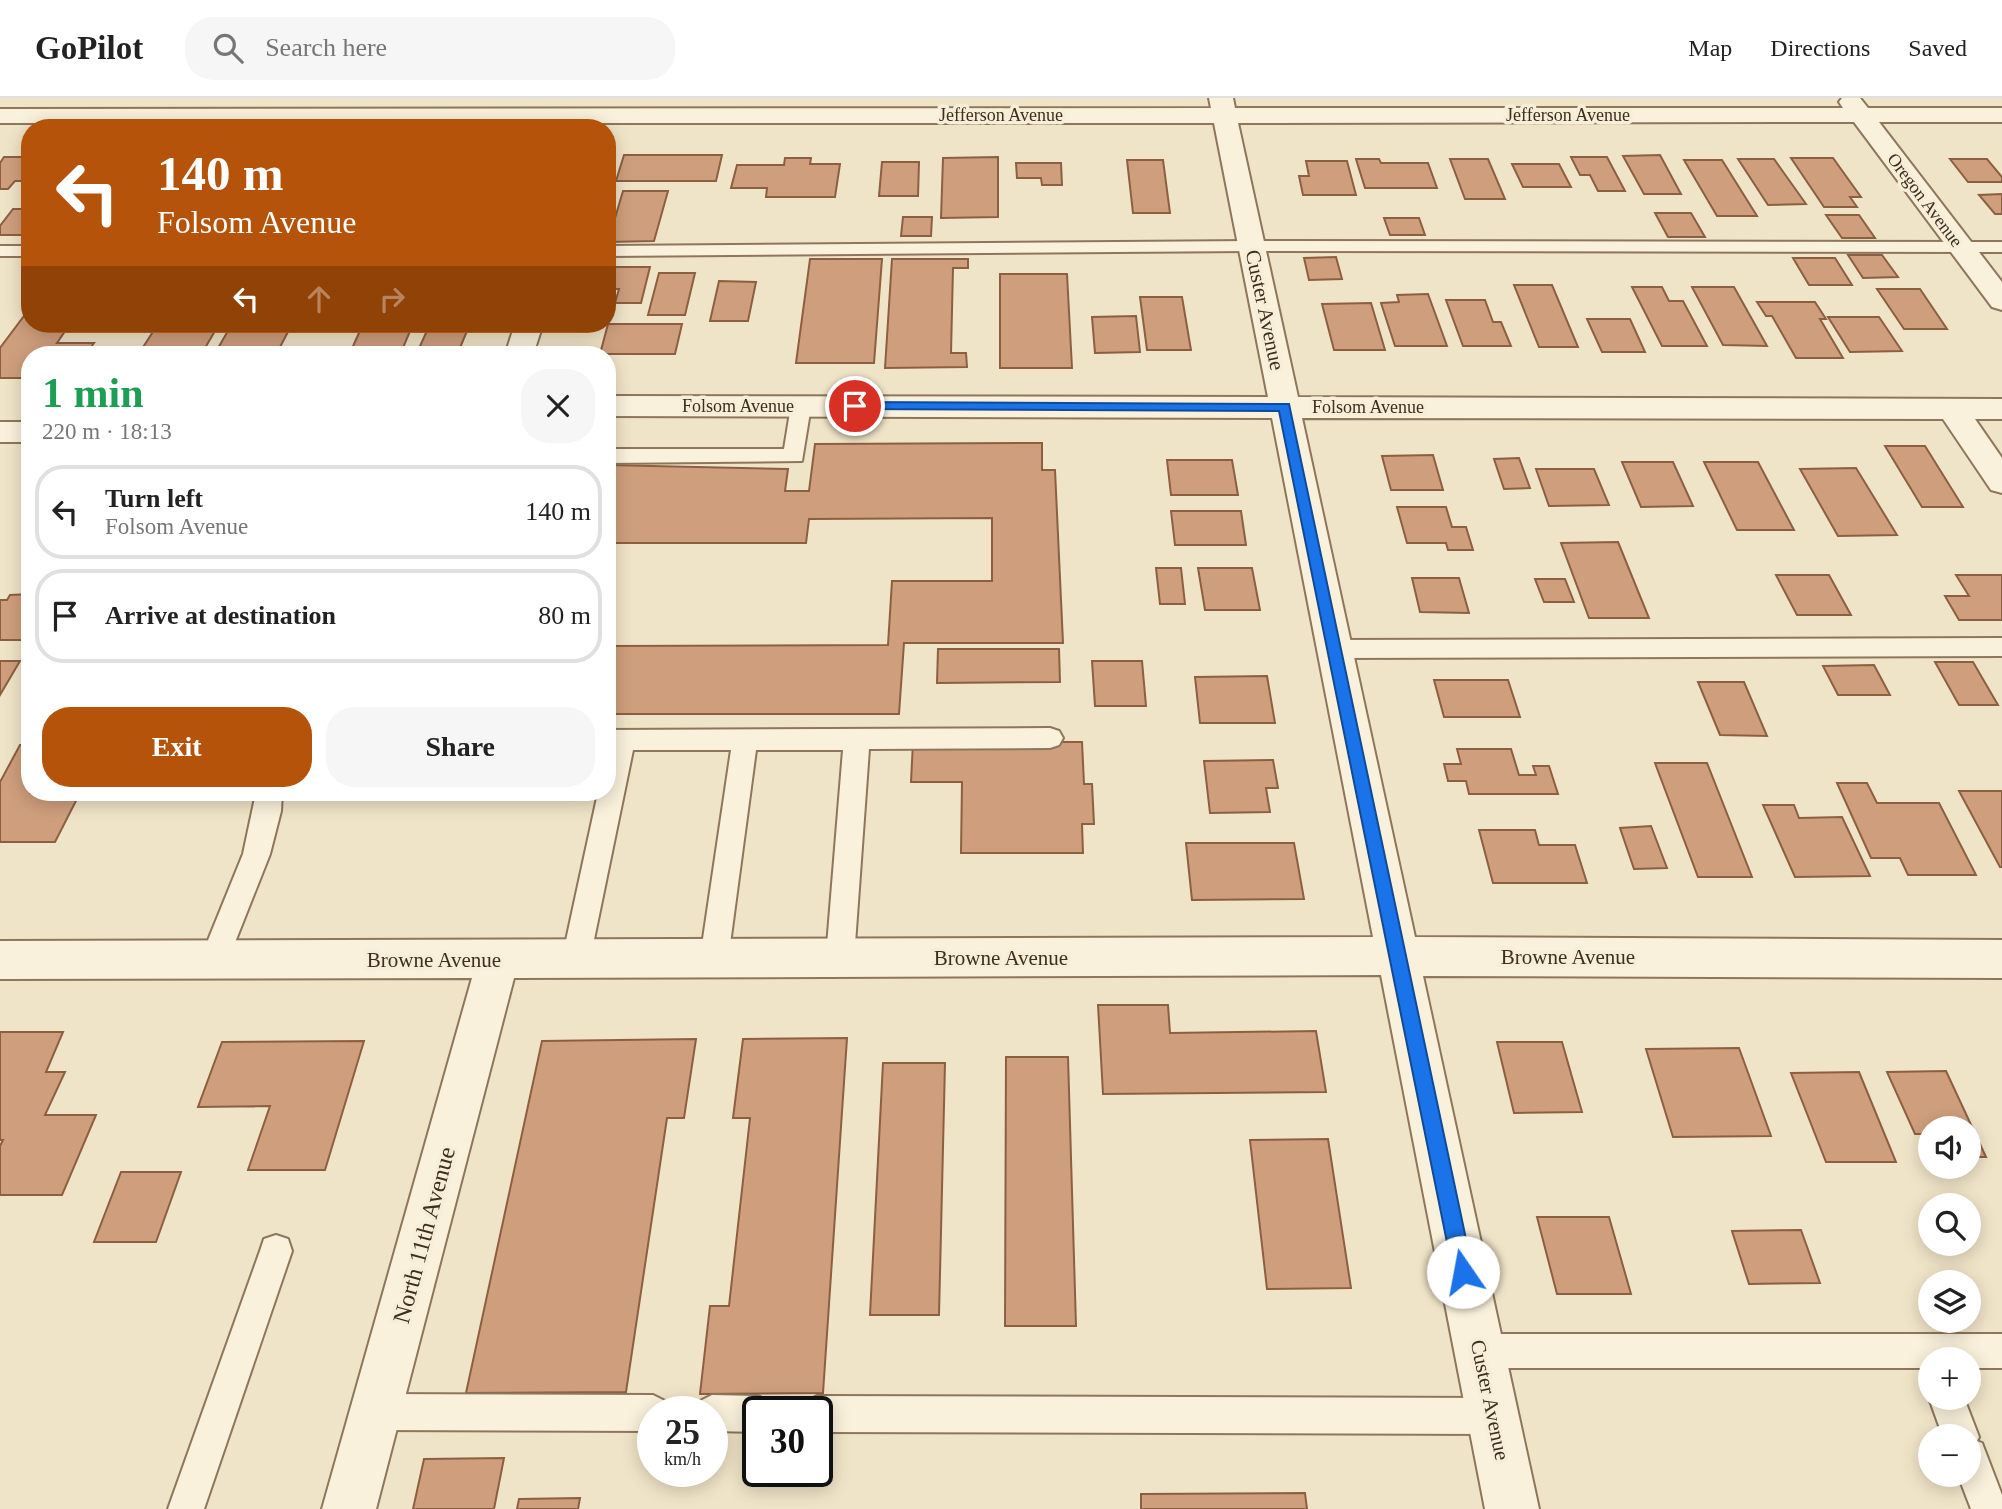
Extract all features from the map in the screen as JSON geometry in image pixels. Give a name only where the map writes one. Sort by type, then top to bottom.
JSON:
[{"type":"street","name":"Jefferson Avenue","points":[[0,116],[601,114],[1223,106],[1854,107],[2002,115]]},
{"type":"street","name":"Custer Avenue","points":[[1223,106],[1512,1509]]},
{"type":"street","name":"Oregon Avenue","points":[[1854,107],[2002,301]]},
{"type":"street","name":"Folsom Avenue","points":[[616,406],[2002,408]]},
{"type":"street","points":[[1952,409],[2002,482]]},
{"type":"street","points":[[0,432],[21,432]]},
{"type":"street","name":"Browne Avenue","points":[[0,960],[1398,956],[2002,959]]},
{"type":"street","name":"North 11th Avenue","points":[[349,1509],[498,960]]},
{"type":"lane","points":[[616,251],[1251,246],[2002,247]]},
{"type":"lane","points":[[0,251],[21,251]]},
{"type":"lane","points":[[616,456],[794,456],[801,406]]},
{"type":"lane","points":[[1335,649],[2002,647]]},
{"type":"lane","points":[[840,958],[857,738]]},
{"type":"lane","points":[[616,740],[1050,738]]},
{"type":"lane","points":[[714,959],[745,739]]},
{"type":"lane","points":[[214,960],[260,842],[269,801]]},
{"type":"lane","points":[[576,959],[604,801]]},
{"type":"lane","points":[[186,1509],[276,1251]]},
{"type":"lane","points":[[1480,1351],[1918,1355]]},
{"type":"lane","points":[[1981,1352],[2002,1351]]},
{"type":"lane","points":[[376,1412],[637,1413]]},
{"type":"lane","points":[[833,1414],[1493,1416]]},
{"type":"lane","points":[[1981,1487],[1989,1509]]},
{"type":"building","points":[[624,155],[722,155],[716,181],[616,181]]},
{"type":"building","points":[[1660,155],[1681,194],[1644,194],[1623,156]]},
{"type":"building","points":[[4,157],[21,157],[21,181],[15,181],[8,189],[0,189],[0,163]]},
{"type":"building","points":[[998,157],[998,217],[941,218],[943,158]]},
{"type":"building","points":[[1571,157],[1607,157],[1625,191],[1598,191],[1590,175],[1580,175]]},
{"type":"building","points":[[785,158],[811,158],[810,164],[840,164],[835,197],[766,197],[767,188],[731,188],[737,165],[784,165]]},
{"type":"building","points":[[1791,158],[1833,158],[1861,197],[1850,197],[1857,207],[1824,207]]},
{"type":"building","points":[[1356,159],[1379,159],[1381,163],[1428,163],[1437,188],[1365,188]]},
{"type":"building","points":[[1450,159],[1488,159],[1505,199],[1465,199]]},
{"type":"building","points":[[1738,159],[1774,159],[1806,204],[1768,205]]},
{"type":"building","points":[[1950,159],[1987,159],[2002,177],[2002,182],[1968,182]]},
{"type":"building","points":[[1127,160],[1163,160],[1170,213],[1133,213]]},
{"type":"building","points":[[1684,160],[1722,160],[1757,216],[1717,216]]},
{"type":"building","points":[[1306,161],[1347,161],[1356,195],[1303,195],[1299,176],[1309,176]]},
{"type":"building","points":[[882,162],[919,162],[918,196],[879,196]]},
{"type":"building","points":[[1016,163],[1061,163],[1062,185],[1042,185],[1041,178],[1017,178]]},
{"type":"building","points":[[1512,164],[1559,164],[1571,187],[1523,187]]},
{"type":"building","points":[[623,191],[668,191],[654,241],[616,242],[616,215]]},
{"type":"building","points":[[2002,194],[2002,214],[1995,214],[1979,195]]},
{"type":"building","points":[[13,209],[21,209],[21,235],[0,235],[0,226]]},
{"type":"building","points":[[1655,213],[1691,213],[1705,237],[1668,237]]},
{"type":"building","points":[[1826,215],[1859,215],[1875,238],[1842,238]]},
{"type":"building","points":[[903,217],[932,217],[931,236],[901,236]]},
{"type":"building","points":[[1384,218],[1419,218],[1425,235],[1390,235]]},
{"type":"building","points":[[1848,255],[1882,255],[1898,277],[1863,278]]},
{"type":"building","points":[[1336,257],[1342,279],[1309,280],[1304,258]]},
{"type":"building","points":[[1793,258],[1835,258],[1852,285],[1809,285]]},
{"type":"building","points":[[810,259],[882,259],[874,363],[796,363]]},
{"type":"building","points":[[892,259],[968,259],[968,268],[953,268],[951,353],[966,353],[967,367],[885,368]]},
{"type":"building","points":[[616,267],[650,267],[641,303],[616,303],[619,289],[616,289]]},
{"type":"building","points":[[659,273],[695,273],[685,315],[648,315]]},
{"type":"building","points":[[1000,274],[1067,274],[1072,368],[1000,368]]},
{"type":"building","points":[[719,281],[756,282],[748,321],[710,321]]},
{"type":"building","points":[[1514,285],[1552,285],[1578,347],[1539,347]]},
{"type":"building","points":[[1632,287],[1662,287],[1669,301],[1683,301],[1707,346],[1662,346]]},
{"type":"building","points":[[1692,287],[1734,287],[1767,346],[1723,345]]},
{"type":"building","points":[[1877,289],[1920,289],[1947,329],[1904,329]]},
{"type":"building","points":[[1428,294],[1447,346],[1395,346],[1381,303],[1399,302],[1397,295]]},
{"type":"building","points":[[1140,297],[1182,297],[1191,350],[1147,350]]},
{"type":"building","points":[[1446,300],[1485,300],[1493,322],[1501,322],[1511,346],[1463,346]]},
{"type":"building","points":[[1757,302],[1815,302],[1826,319],[1820,319],[1843,358],[1796,358],[1772,316],[1766,316]]},
{"type":"building","points":[[1371,303],[1385,350],[1334,350],[1322,304]]},
{"type":"building","points":[[1136,316],[1140,352],[1095,353],[1092,317]]},
{"type":"building","points":[[1828,317],[1879,317],[1902,351],[1850,352]]},
{"type":"building","points":[[1587,319],[1630,319],[1645,352],[1602,352]]},
{"type":"building","points":[[21,320],[21,333],[64,333],[57,343],[94,343],[92,346],[21,346],[21,378],[0,378],[0,348]]},
{"type":"building","points":[[616,324],[682,324],[675,354],[616,354],[616,346],[602,346],[606,333],[616,333]]},
{"type":"building","points":[[152,333],[214,333],[206,346],[144,346]]},
{"type":"building","points":[[227,333],[287,333],[281,346],[219,346]]},
{"type":"building","points":[[359,333],[409,333],[404,346],[353,346]]},
{"type":"building","points":[[426,333],[466,333],[461,346],[420,346]]},
{"type":"building","points":[[1042,443],[1042,470],[1055,470],[1063,643],[904,643],[899,714],[616,714],[616,646],[888,645],[892,581],[992,581],[992,518],[809,519],[806,543],[616,543],[616,465],[788,469],[785,491],[809,491],[815,444]]},
{"type":"building","points":[[1885,446],[1925,446],[1963,507],[1922,507]]},
{"type":"building","points":[[1433,455],[1443,490],[1391,490],[1382,456]]},
{"type":"building","points":[[1519,458],[1530,488],[1504,489],[1494,459]]},
{"type":"building","points":[[1167,460],[1232,460],[1238,495],[1171,495]]},
{"type":"building","points":[[1622,462],[1673,462],[1693,506],[1641,507]]},
{"type":"building","points":[[1704,462],[1758,462],[1794,530],[1737,530]]},
{"type":"building","points":[[1856,468],[1897,535],[1838,536],[1800,469]]},
{"type":"building","points":[[1536,469],[1594,469],[1609,505],[1549,506]]},
{"type":"building","points":[[1397,507],[1446,507],[1452,527],[1466,527],[1473,550],[1448,550],[1446,543],[1407,543]]},
{"type":"building","points":[[1171,511],[1241,511],[1246,545],[1175,545]]},
{"type":"building","points":[[1618,542],[1649,618],[1589,618],[1561,543]]},
{"type":"building","points":[[1156,568],[1181,568],[1185,604],[1160,604]]},
{"type":"building","points":[[1198,568],[1252,568],[1260,610],[1205,610]]},
{"type":"building","points":[[1776,575],[1829,575],[1851,615],[1797,615]]},
{"type":"building","points":[[1956,575],[2002,575],[2002,620],[1959,620],[1945,596],[1969,596]]},
{"type":"building","points":[[1412,578],[1459,578],[1469,613],[1420,612]]},
{"type":"building","points":[[1535,579],[1565,579],[1574,602],[1544,602]]},
{"type":"building","points":[[21,594],[21,640],[0,640],[0,600],[7,600],[10,595]]},
{"type":"building","points":[[938,649],[1059,649],[1060,682],[937,683]]},
{"type":"building","points":[[0,661],[20,661],[0,695]]},
{"type":"building","points":[[1092,661],[1142,661],[1146,706],[1095,706]]},
{"type":"building","points":[[1935,662],[1973,662],[1998,705],[1959,705]]},
{"type":"building","points":[[1874,665],[1890,695],[1838,695],[1823,666]]},
{"type":"building","points":[[1267,676],[1275,723],[1200,723],[1195,677]]},
{"type":"building","points":[[1434,680],[1508,680],[1520,717],[1444,717]]},
{"type":"building","points":[[1698,682],[1744,682],[1767,736],[1720,735]]},
{"type":"building","points":[[913,742],[1082,742],[1084,784],[1092,784],[1094,824],[1082,824],[1083,853],[961,853],[962,782],[911,782]]},
{"type":"building","points":[[21,745],[21,801],[76,801],[55,842],[0,842],[0,782]]},
{"type":"building","points":[[1457,749],[1511,749],[1519,775],[1536,775],[1533,766],[1549,766],[1558,794],[1469,794],[1466,781],[1448,781],[1444,764],[1461,764]]},
{"type":"building","points":[[1273,760],[1278,788],[1266,788],[1270,812],[1210,813],[1204,761]]},
{"type":"building","points":[[1655,763],[1707,763],[1752,877],[1698,877]]},
{"type":"building","points":[[1837,783],[1867,783],[1877,803],[1939,803],[1976,875],[1908,875],[1900,858],[1871,858]]},
{"type":"building","points":[[1959,791],[2002,791],[2002,867],[2000,867]]},
{"type":"building","points":[[1763,805],[1794,805],[1799,818],[1842,817],[1870,876],[1795,877]]},
{"type":"building","points":[[1651,826],[1667,868],[1634,869],[1620,828]]},
{"type":"building","points":[[1479,830],[1535,830],[1539,845],[1575,845],[1587,883],[1493,883]]},
{"type":"building","points":[[1186,843],[1294,843],[1304,899],[1192,900]]},
{"type":"building","points":[[1098,1005],[1168,1005],[1170,1033],[1316,1031],[1326,1092],[1103,1094]]},
{"type":"building","points":[[0,1032],[63,1032],[46,1072],[65,1072],[45,1115],[96,1115],[62,1195],[0,1195],[0,1146],[3,1140],[0,1140]]},
{"type":"building","points":[[847,1038],[823,1393],[700,1394],[710,1306],[729,1306],[750,1118],[733,1118],[743,1039]]},
{"type":"building","points":[[696,1039],[684,1118],[667,1118],[626,1392],[466,1393],[542,1041]]},
{"type":"building","points":[[364,1041],[325,1170],[248,1170],[270,1106],[198,1107],[222,1042]]},
{"type":"building","points":[[1497,1042],[1562,1042],[1582,1112],[1514,1113]]},
{"type":"building","points":[[1739,1048],[1771,1136],[1673,1137],[1646,1049]]},
{"type":"building","points":[[1006,1057],[1068,1057],[1076,1326],[1005,1326]]},
{"type":"building","points":[[883,1063],[945,1063],[939,1315],[870,1315]]},
{"type":"building","points":[[1946,1071],[1967,1116],[1918,1116],[1918,1134],[1915,1134],[1887,1072]]},
{"type":"building","points":[[1859,1072],[1896,1162],[1826,1162],[1791,1073]]},
{"type":"building","points":[[1328,1139],[1351,1288],[1267,1289],[1250,1140]]},
{"type":"building","points":[[121,1172],[181,1172],[156,1242],[94,1242]]},
{"type":"building","points":[[1537,1217],[1609,1217],[1631,1294],[1557,1294]]},
{"type":"building","points":[[1801,1230],[1820,1283],[1749,1284],[1732,1231]]},
{"type":"building","points":[[504,1458],[494,1509],[413,1509],[424,1459]]},
{"type":"building","points":[[1305,1493],[1307,1509],[1141,1509],[1141,1494]]},
{"type":"building","points":[[580,1498],[578,1509],[517,1509],[519,1499]]},
{"type":"route","points":[[855,406],[1285,407],[1463,1272]]}]
